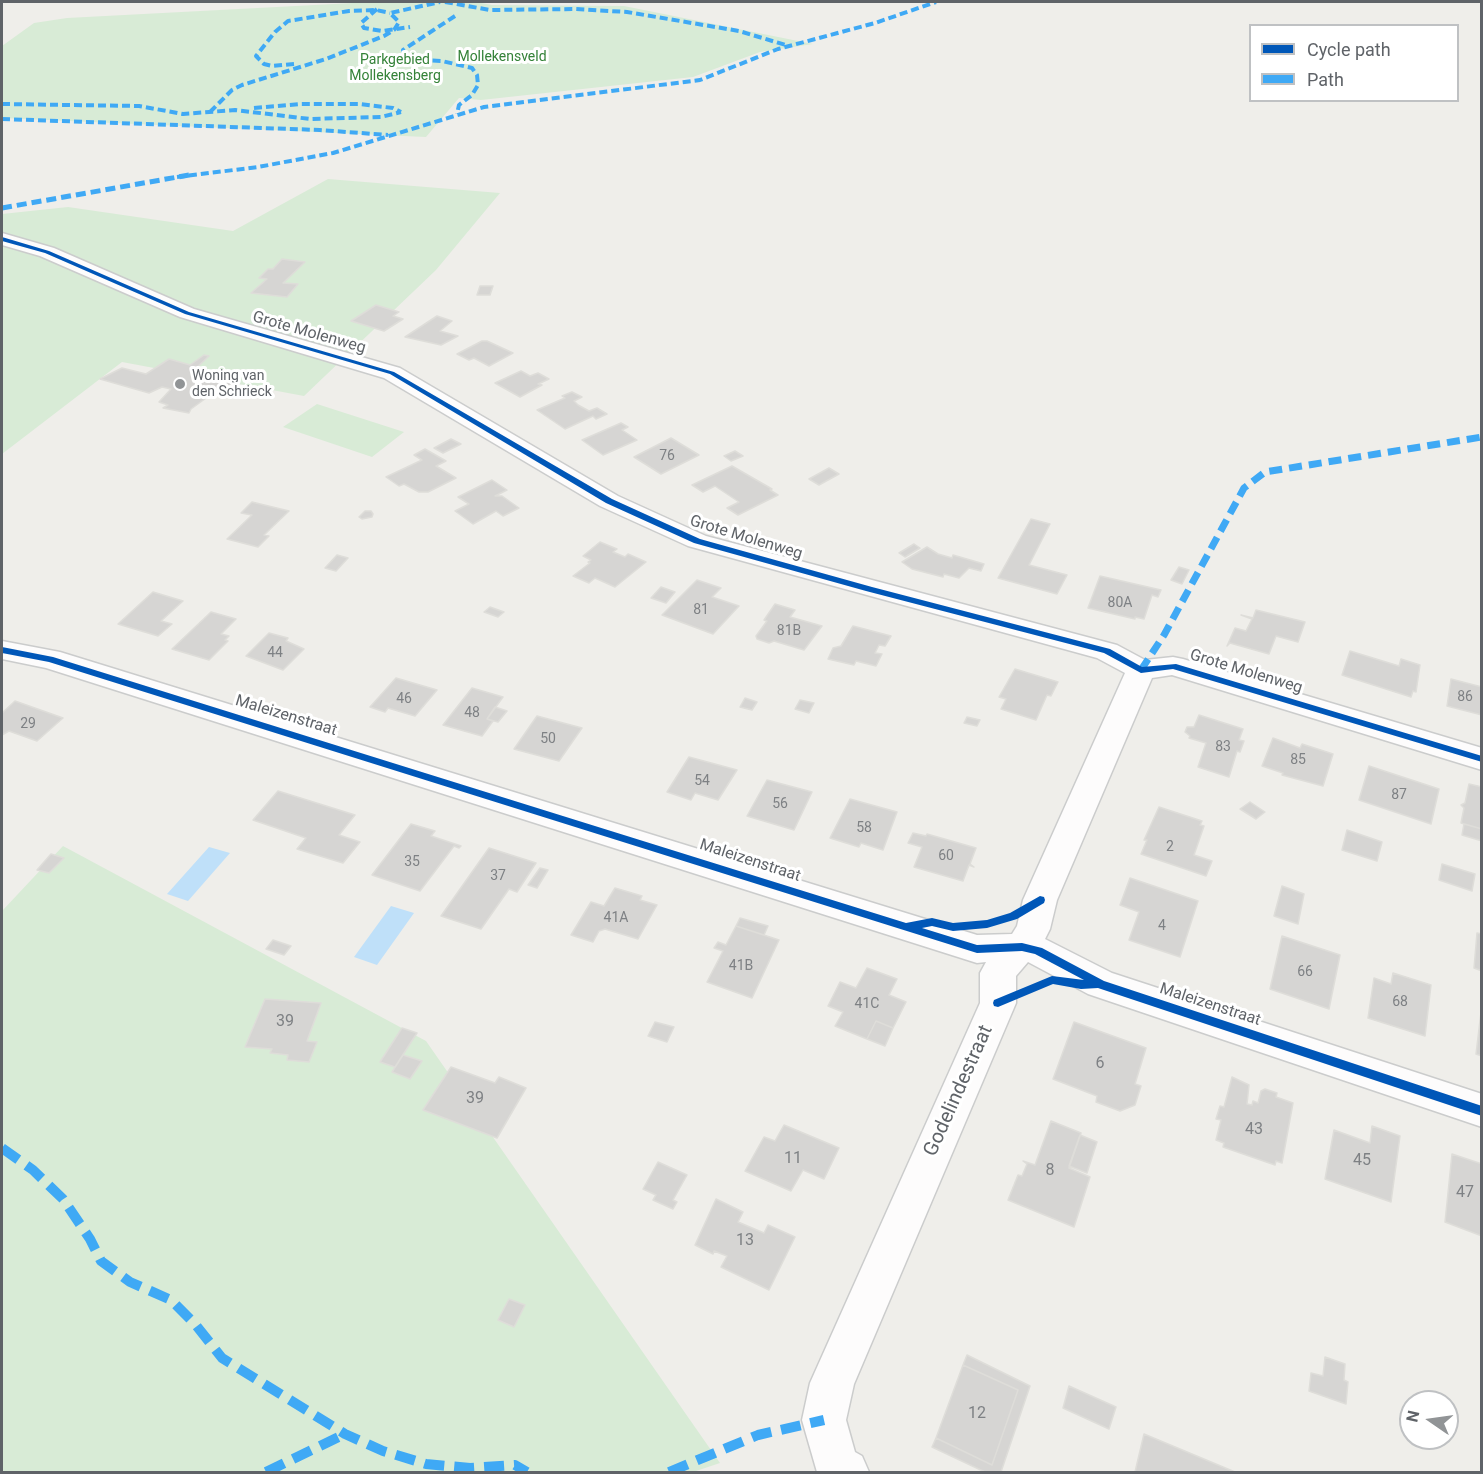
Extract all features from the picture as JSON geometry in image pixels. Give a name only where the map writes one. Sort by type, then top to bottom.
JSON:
[{"type":"street","name":"Grote Molenweg","points":[[2,239],[47,252],[187,313],[392,373],[609,501],[697,541],[1107,651],[1141,670],[1173,666],[1482,759]]},
{"type":"street","name":"Maleizenstraat","points":[[2,650],[61,662],[977,949],[1022,947],[1038,951],[1100,984],[1482,1111]]},
{"type":"street","name":"Godelindestraat","points":[[846,1473],[837,1466],[824,1420],[832,1383],[998,1004],[998,973],[1009,958],[1022,947],[1033,929],[1040,900],[1141,670]]},
{"type":"green space","name":"Parkgebied Mollekensberg","points":[[372,2],[624,6],[813,44],[760,52],[693,77],[481,100],[459,98],[426,137],[2,118],[2,46],[34,23],[67,18]]},
{"type":"green space","points":[[328,179],[500,193],[436,270],[304,396],[122,362],[2,454],[2,214],[68,207],[233,231]]},
{"type":"green space","points":[[317,404],[404,432],[372,457],[283,427]]},
{"type":"green space","points":[[63,846],[426,1041],[720,1463],[693,1472],[2,1472],[2,911]]},
{"type":"water","points":[[209,847],[230,853],[188,901],[167,894]]},
{"type":"water","points":[[391,906],[414,913],[377,965],[354,957]]},
{"type":"building","points":[[282,259],[305,262],[283,283],[298,284],[287,297],[251,293],[267,279],[259,278],[268,269],[273,269]]},
{"type":"building","points":[[480,286],[493,286],[490,295],[477,295]]},
{"type":"building","points":[[376,305],[399,312],[393,316],[403,319],[384,331],[351,321]]},
{"type":"building","points":[[437,316],[452,321],[440,331],[458,336],[441,345],[405,337]]},
{"type":"building","points":[[482,341],[487,341],[513,353],[489,366],[474,358],[469,360],[457,354]]},
{"type":"building","name":"Woning van den Schrieck","points":[[204,355],[209,356],[193,371],[238,382],[229,387],[224,385],[191,409],[189,413],[163,408],[168,405],[159,402],[171,389],[162,387],[149,393],[100,379],[122,368],[146,374],[169,359],[190,365]]},
{"type":"building","points":[[521,371],[530,376],[538,373],[549,379],[520,397],[495,383]]},
{"type":"building","points":[[572,392],[582,397],[574,401],[578,405],[589,411],[597,408],[607,414],[596,419],[593,416],[565,429],[537,410],[565,398],[562,396]]},
{"type":"building","points":[[621,423],[628,427],[622,430],[637,440],[603,455],[582,440]]},
{"type":"building","points":[[671,438],[699,455],[661,474],[634,457]]},
{"type":"building","points":[[451,439],[461,444],[443,453],[434,448]]},
{"type":"building","points":[[425,449],[446,461],[436,466],[456,478],[428,492],[419,492],[404,484],[399,486],[386,477],[422,460],[414,455]]},
{"type":"building","points":[[735,451],[743,456],[731,461],[724,456]]},
{"type":"building","points":[[732,466],[772,489],[770,490],[778,495],[738,515],[727,508],[739,502],[715,486],[703,492],[692,485]]},
{"type":"building","points":[[829,468],[839,474],[819,485],[809,479]]},
{"type":"building","points":[[492,480],[507,490],[495,496],[502,496],[519,508],[503,516],[496,511],[473,524],[455,511],[469,504],[458,497]]},
{"type":"building","points":[[252,502],[289,511],[264,535],[269,536],[258,547],[227,539],[252,515],[241,513]]},
{"type":"building","points":[[365,511],[371,511],[372,517],[362,519],[359,517]]},
{"type":"building","points":[[1031,519],[1050,524],[1029,565],[1067,575],[1057,594],[998,578]]},
{"type":"building","points":[[600,542],[617,549],[613,552],[625,557],[628,554],[646,562],[615,587],[595,578],[589,583],[573,576],[590,563],[588,562],[591,560],[583,556]]},
{"type":"building","points":[[914,544],[920,548],[905,557],[899,553]]},
{"type":"building","points":[[927,547],[938,554],[952,558],[953,555],[984,564],[981,571],[969,568],[959,578],[944,574],[943,577],[912,569],[902,562]]},
{"type":"building","points":[[337,555],[348,558],[336,571],[325,568]]},
{"type":"building","points":[[1179,567],[1189,570],[1182,584],[1171,580]]},
{"type":"building","points":[[1100,576],[1161,590],[1158,597],[1152,595],[1144,619],[1088,608]]},
{"type":"building","points":[[697,580],[721,588],[712,597],[739,606],[713,634],[662,615]]},
{"type":"building","points":[[661,587],[675,592],[666,603],[651,598]]},
{"type":"building","points":[[153,592],[183,601],[161,621],[172,624],[158,636],[118,624]]},
{"type":"building","points":[[775,604],[795,610],[790,617],[822,626],[804,650],[774,641],[769,643],[757,639],[756,636],[767,621],[764,620]]},
{"type":"building","points":[[490,607],[504,612],[498,617],[484,612]]},
{"type":"building","points":[[1256,610],[1305,622],[1298,642],[1276,636],[1269,654],[1230,643],[1227,646],[1235,628],[1246,631],[1252,619],[1241,615],[1253,618]]},
{"type":"building","points":[[211,612],[236,619],[221,634],[229,636],[225,640],[228,641],[209,660],[172,649]]},
{"type":"building","points":[[853,626],[891,636],[885,646],[879,645],[875,653],[882,654],[876,666],[856,661],[854,665],[828,659],[833,648],[841,646]]},
{"type":"building","points":[[269,633],[288,638],[286,641],[304,649],[283,670],[246,656]]},
{"type":"building","points":[[1350,651],[1399,666],[1401,659],[1420,665],[1416,692],[1413,691],[1411,697],[1342,675]]},
{"type":"building","points":[[1015,669],[1058,682],[1051,696],[1047,695],[1036,720],[1001,709],[1006,699],[999,697]]},
{"type":"building","points":[[396,678],[437,690],[415,716],[388,708],[385,712],[370,707]]},
{"type":"building","points":[[1451,679],[1482,687],[1482,715],[1447,706]]},
{"type":"building","points":[[472,688],[503,697],[487,719],[493,721],[482,736],[443,725]]},
{"type":"building","points":[[745,698],[757,702],[752,710],[740,707]]},
{"type":"building","points":[[800,700],[814,703],[809,713],[795,709]]},
{"type":"building","points":[[15,701],[63,718],[37,741],[9,731],[2,735],[2,713]]},
{"type":"building","points":[[495,707],[507,711],[498,722],[487,719]]},
{"type":"building","points":[[1199,715],[1243,729],[1239,740],[1244,741],[1240,752],[1237,751],[1229,777],[1198,767],[1206,743],[1189,738],[1190,736],[1185,732],[1187,727],[1194,727]]},
{"type":"building","points":[[537,716],[582,728],[559,761],[514,749]]},
{"type":"building","points":[[967,717],[980,720],[977,726],[964,723]]},
{"type":"building","points":[[1273,738],[1300,748],[1302,744],[1333,754],[1323,786],[1282,775],[1283,773],[1262,766]]},
{"type":"building","points":[[689,757],[737,770],[718,800],[695,793],[691,800],[667,792]]},
{"type":"building","points":[[1369,766],[1439,789],[1431,824],[1359,800]]},
{"type":"building","points":[[767,780],[812,792],[794,830],[747,816]]},
{"type":"building","points":[[1469,784],[1482,787],[1482,829],[1461,823],[1464,808],[1461,805],[1465,803]]},
{"type":"building","points":[[278,791],[355,815],[339,835],[360,842],[343,863],[297,849],[306,838],[253,820]]},
{"type":"building","points":[[850,799],[897,812],[883,850],[861,843],[859,847],[830,838]]},
{"type":"building","points":[[1250,802],[1265,812],[1256,819],[1240,809]]},
{"type":"building","points":[[1159,807],[1202,821],[1200,825],[1204,826],[1194,855],[1212,861],[1206,876],[1141,854],[1147,840],[1144,840]]},
{"type":"building","points":[[411,824],[435,831],[431,836],[461,846],[459,848],[454,846],[420,891],[372,875]]},
{"type":"building","points":[[1464,824],[1482,829],[1482,841],[1462,835]]},
{"type":"building","points":[[1347,830],[1382,842],[1377,861],[1342,850]]},
{"type":"building","points":[[913,833],[926,836],[927,834],[976,848],[970,864],[974,867],[969,865],[963,881],[914,867],[922,847],[908,843]]},
{"type":"building","points":[[489,848],[536,863],[517,892],[509,889],[481,929],[441,916]]},
{"type":"building","points":[[51,854],[64,858],[49,873],[37,870]]},
{"type":"building","points":[[1442,864],[1475,874],[1472,891],[1439,880]]},
{"type":"building","points":[[540,868],[548,870],[537,888],[528,885]]},
{"type":"building","points":[[1130,878],[1198,901],[1180,957],[1129,940],[1139,912],[1120,905]]},
{"type":"building","points":[[1282,886],[1304,894],[1298,924],[1274,916]]},
{"type":"building","points":[[615,888],[642,896],[640,900],[657,905],[638,939],[605,929],[599,931],[593,942],[571,935],[591,902],[604,906]]},
{"type":"building","points":[[740,918],[768,926],[764,935],[736,926]]},
{"type":"building","points":[[736,926],[779,940],[752,998],[707,982],[723,951],[714,948],[718,942],[726,945]]},
{"type":"building","points":[[1477,933],[1482,934],[1482,971],[1474,968]]},
{"type":"building","points":[[1282,936],[1340,955],[1329,1009],[1270,989]]},
{"type":"building","points":[[273,940],[291,946],[284,955],[266,949]]},
{"type":"building","points":[[867,968],[897,979],[889,995],[906,1002],[893,1028],[876,1021],[867,1039],[835,1026],[843,1012],[828,1006],[840,982],[856,988]]},
{"type":"building","points":[[1393,973],[1431,985],[1425,1036],[1368,1018],[1374,978],[1391,984]]},
{"type":"building","points":[[265,999],[321,1003],[307,1041],[317,1042],[309,1062],[287,1060],[288,1055],[270,1053],[272,1049],[245,1047]]},
{"type":"building","points":[[1482,1004],[1482,1056],[1476,1054]]},
{"type":"building","points":[[876,1021],[893,1028],[885,1046],[867,1039]]},
{"type":"building","points":[[655,1022],[674,1027],[667,1042],[648,1036]]},
{"type":"building","points":[[1074,1022],[1146,1048],[1135,1084],[1141,1086],[1135,1105],[1120,1111],[1096,1102],[1097,1096],[1053,1079]]},
{"type":"building","points":[[402,1028],[417,1033],[395,1067],[380,1062]]},
{"type":"building","points":[[403,1055],[422,1061],[410,1079],[392,1072]]},
{"type":"building","points":[[451,1067],[495,1083],[499,1077],[526,1088],[497,1138],[423,1110]]},
{"type":"building","points":[[1232,1077],[1249,1085],[1247,1104],[1252,1105],[1253,1101],[1258,1103],[1261,1091],[1265,1089],[1277,1093],[1276,1097],[1293,1103],[1282,1163],[1276,1161],[1275,1165],[1223,1147],[1224,1143],[1216,1140],[1221,1120],[1216,1119],[1220,1106],[1224,1107]]},
{"type":"building","points":[[1051,1121],[1081,1133],[1069,1168],[1090,1177],[1074,1227],[1008,1200],[1018,1175],[1022,1176],[1027,1164],[1023,1161],[1035,1165]]},
{"type":"building","points":[[784,1125],[839,1148],[824,1179],[803,1170],[791,1191],[745,1171],[764,1137],[775,1141]]},
{"type":"building","points":[[1372,1126],[1400,1136],[1391,1202],[1325,1179],[1334,1130],[1370,1143]]},
{"type":"building","points":[[1080,1135],[1097,1142],[1087,1173],[1069,1166]]},
{"type":"building","points":[[1452,1154],[1482,1164],[1482,1236],[1445,1222]]},
{"type":"building","points":[[658,1162],[687,1175],[673,1200],[677,1202],[673,1209],[653,1200],[656,1195],[643,1189]]},
{"type":"building","points":[[716,1199],[743,1212],[738,1222],[764,1233],[768,1225],[795,1237],[769,1290],[721,1267],[727,1256],[714,1251],[713,1254],[695,1245]]},
{"type":"building","points":[[509,1299],[525,1305],[514,1327],[498,1320]]},
{"type":"building","points":[[967,1355],[1030,1386],[1001,1472],[985,1472],[932,1447],[936,1438],[992,1465],[1018,1390],[963,1365]]},
{"type":"building","points":[[1325,1357],[1345,1364],[1344,1380],[1348,1382],[1346,1404],[1309,1391],[1311,1373],[1323,1376]]},
{"type":"building","points":[[963,1365],[1018,1390],[992,1465],[936,1438]]},
{"type":"building","points":[[1069,1386],[1116,1407],[1109,1429],[1063,1408]]},
{"type":"building","points":[[1144,1434],[1235,1472],[1135,1472]]},
{"type":"marked path","points":[[210,112],[232,90],[242,85],[326,59],[384,36],[394,30],[399,22],[390,13],[440,2]]},
{"type":"marked path","points":[[445,2],[490,10],[576,9],[627,12],[739,31],[789,46]]},
{"type":"marked path","points":[[2,208],[175,177],[258,167],[333,153],[484,107],[700,80],[778,49],[875,23],[936,2]]},
{"type":"marked path","points":[[377,9],[361,23],[364,28],[382,31],[410,27]]},
{"type":"marked path","points":[[294,64],[272,66],[264,64],[256,56],[275,32],[288,21],[349,11],[376,10],[390,13]]},
{"type":"marked path","points":[[455,16],[403,50],[406,56],[419,60],[442,61],[472,68],[477,75],[478,85],[472,95],[459,105],[457,114]]},
{"type":"marked path","points":[[2,104],[139,106],[183,114],[235,110],[310,119],[381,117],[401,112]]},
{"type":"marked path","points":[[254,108],[301,104],[359,104],[393,108],[401,112]]},
{"type":"marked path","points":[[2,119],[320,130],[388,135]]},
{"type":"marked path","points":[[1141,670],[1164,635],[1244,488],[1265,472],[1482,437]]},
{"type":"marked path","points":[[2,1148],[33,1170],[63,1199],[90,1239],[101,1261],[130,1282],[171,1300],[195,1324],[222,1358],[345,1434],[383,1451],[426,1464],[470,1468],[515,1465],[527,1472]]},
{"type":"marked path","points":[[669,1472],[758,1435],[824,1420]]},
{"type":"marked path","points":[[266,1472],[345,1434]]},
{"type":"cycle path","points":[[2,239],[47,252],[187,313],[392,373],[609,501],[697,541],[1107,651],[1141,670],[1173,666],[1482,759]]},
{"type":"cycle path","points":[[2,650],[50,659],[977,949],[1022,947],[1038,951],[1100,984],[1482,1111]]},
{"type":"cycle path","points":[[909,926],[932,922],[953,927],[987,924],[1013,916],[1040,900]]},
{"type":"cycle path","points":[[998,1003],[1052,980],[1081,985],[1097,984]]},
{"type":"place","name":"Woning van den Schrieck","points":[[180,384]]},
{"type":"park label","name":"Mollekensveld","points":[[502,57]]}]
